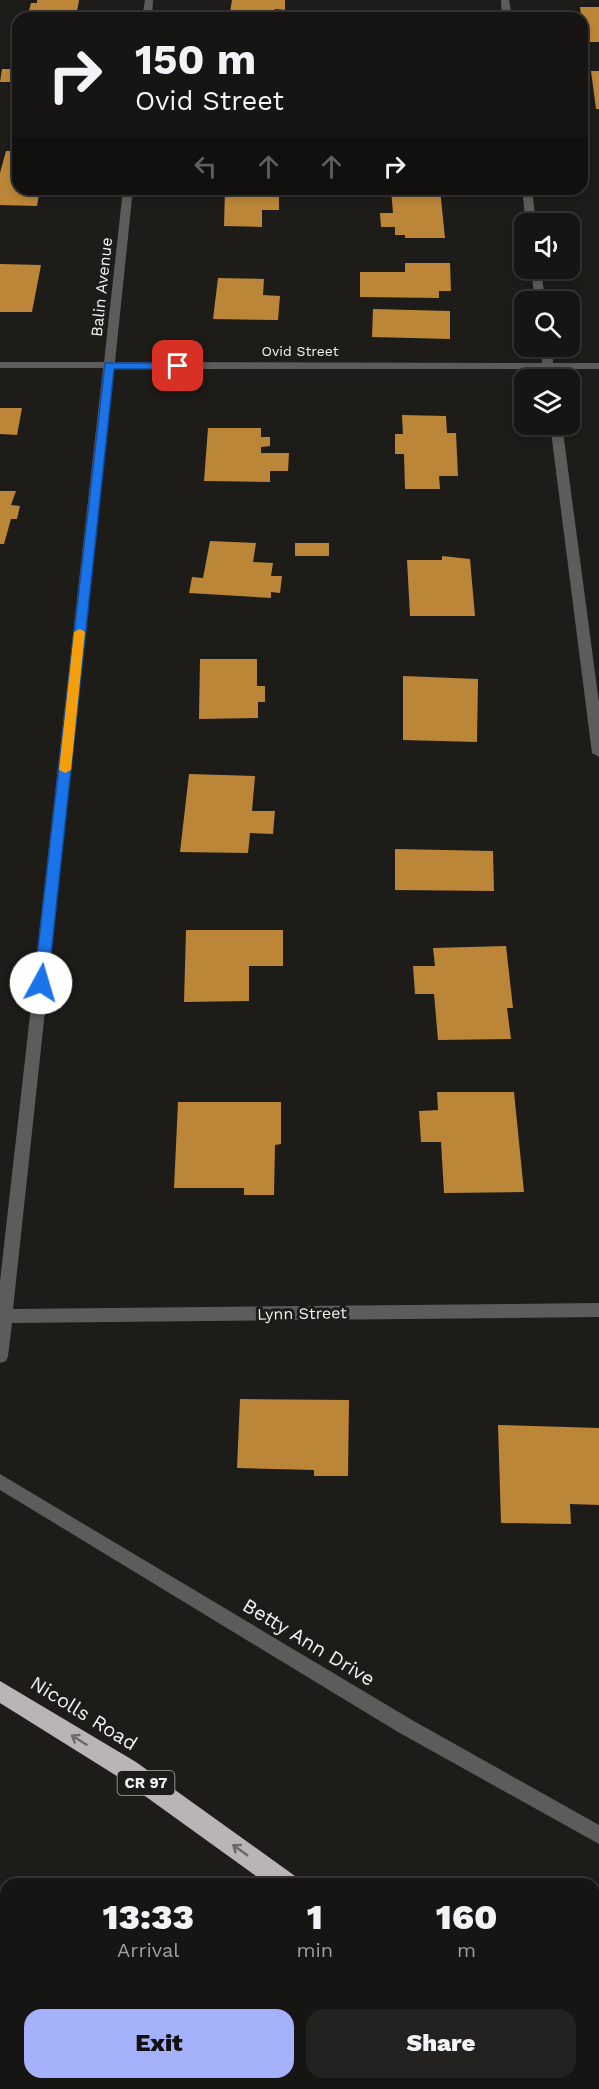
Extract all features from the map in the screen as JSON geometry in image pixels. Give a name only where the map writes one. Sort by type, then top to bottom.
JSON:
[{"type":"highway","name":"Nicolls Road","points":[[0,1691],[128,1770],[279,1878]]},
{"type":"street","name":"Balin Avenue","points":[[0,1356],[127,195]]},
{"type":"street","points":[[528,195],[530,213]]},
{"type":"street","points":[[547,357],[548,369]]},
{"type":"street","name":"Ovid Street","points":[[0,366],[599,366]]},
{"type":"street","points":[[557,435],[599,753]]},
{"type":"street","name":"Lynn Street","points":[[4,1316],[599,1310]]},
{"type":"street","name":"Betty Ann Drive","points":[[0,1481],[405,1726],[599,1835]]},
{"type":"building","points":[[37,0],[79,0],[77,12],[29,11],[31,3],[37,3]]},
{"type":"building","points":[[232,0],[285,0],[285,10],[230,12]]},
{"type":"building","points":[[580,7],[599,7],[599,42],[588,42],[588,12],[581,12]]},
{"type":"building","points":[[2,69],[12,69],[12,82],[0,82]]},
{"type":"building","points":[[591,71],[599,71],[599,109],[596,109]]},
{"type":"building","points":[[6,151],[12,151],[12,195],[39,195],[37,206],[0,205],[0,173]]},
{"type":"building","points":[[225,195],[279,195],[279,210],[262,210],[262,227],[224,226]]},
{"type":"building","points":[[392,195],[441,195],[445,238],[405,238],[405,235],[395,235],[395,227],[381,227],[380,213],[393,213]]},
{"type":"building","points":[[405,263],[450,263],[451,291],[439,291],[439,298],[360,297],[360,272],[405,272]]},
{"type":"building","points":[[0,264],[41,265],[32,312],[0,312]]},
{"type":"building","points":[[218,278],[264,279],[263,295],[280,296],[278,320],[213,319]]},
{"type":"building","points":[[373,309],[450,311],[450,339],[372,337]]},
{"type":"building","points":[[0,408],[22,408],[17,435],[0,434]]},
{"type":"building","points":[[402,415],[446,416],[447,433],[456,433],[458,476],[439,476],[440,489],[405,489],[404,454],[395,454],[395,434],[403,434]]},
{"type":"building","points":[[208,428],[261,428],[261,437],[270,437],[270,446],[261,447],[261,453],[289,453],[288,471],[270,471],[270,482],[204,481]]},
{"type":"building","points":[[0,491],[16,491],[11,505],[20,506],[17,519],[11,519],[4,544],[0,544]]},
{"type":"building","points":[[210,541],[256,543],[253,562],[273,563],[271,576],[282,576],[280,593],[271,592],[271,598],[189,593],[192,577],[203,578]]},
{"type":"building","points":[[295,543],[329,543],[329,556],[295,556]]},
{"type":"building","points":[[442,556],[470,559],[475,616],[410,616],[407,560],[442,560]]},
{"type":"building","points":[[200,659],[257,659],[257,686],[265,686],[265,702],[258,702],[258,718],[199,719]]},
{"type":"building","points":[[403,676],[478,679],[477,742],[403,740]]},
{"type":"building","points":[[189,774],[255,776],[252,811],[275,811],[273,834],[250,833],[248,853],[180,852]]},
{"type":"building","points":[[395,849],[493,851],[494,891],[395,890]]},
{"type":"building","points":[[186,930],[283,930],[283,966],[249,966],[249,1001],[184,1002]]},
{"type":"building","points":[[506,946],[513,1008],[507,1008],[511,1039],[438,1040],[434,994],[415,994],[413,966],[435,966],[433,948]]},
{"type":"building","points":[[437,1092],[514,1092],[524,1192],[444,1193],[441,1142],[421,1142],[419,1111],[438,1110]]},
{"type":"building","points":[[178,1102],[281,1102],[281,1144],[275,1145],[274,1195],[244,1195],[244,1188],[174,1188]]},
{"type":"building","points":[[240,1399],[349,1400],[348,1476],[314,1476],[314,1470],[237,1468]]},
{"type":"building","points":[[498,1425],[599,1428],[599,1505],[570,1504],[571,1524],[501,1523]]},
{"type":"slow traffic","points":[[65,770],[80,632]]},
{"type":"route","points":[[41,983],[109,366],[178,366]]}]
